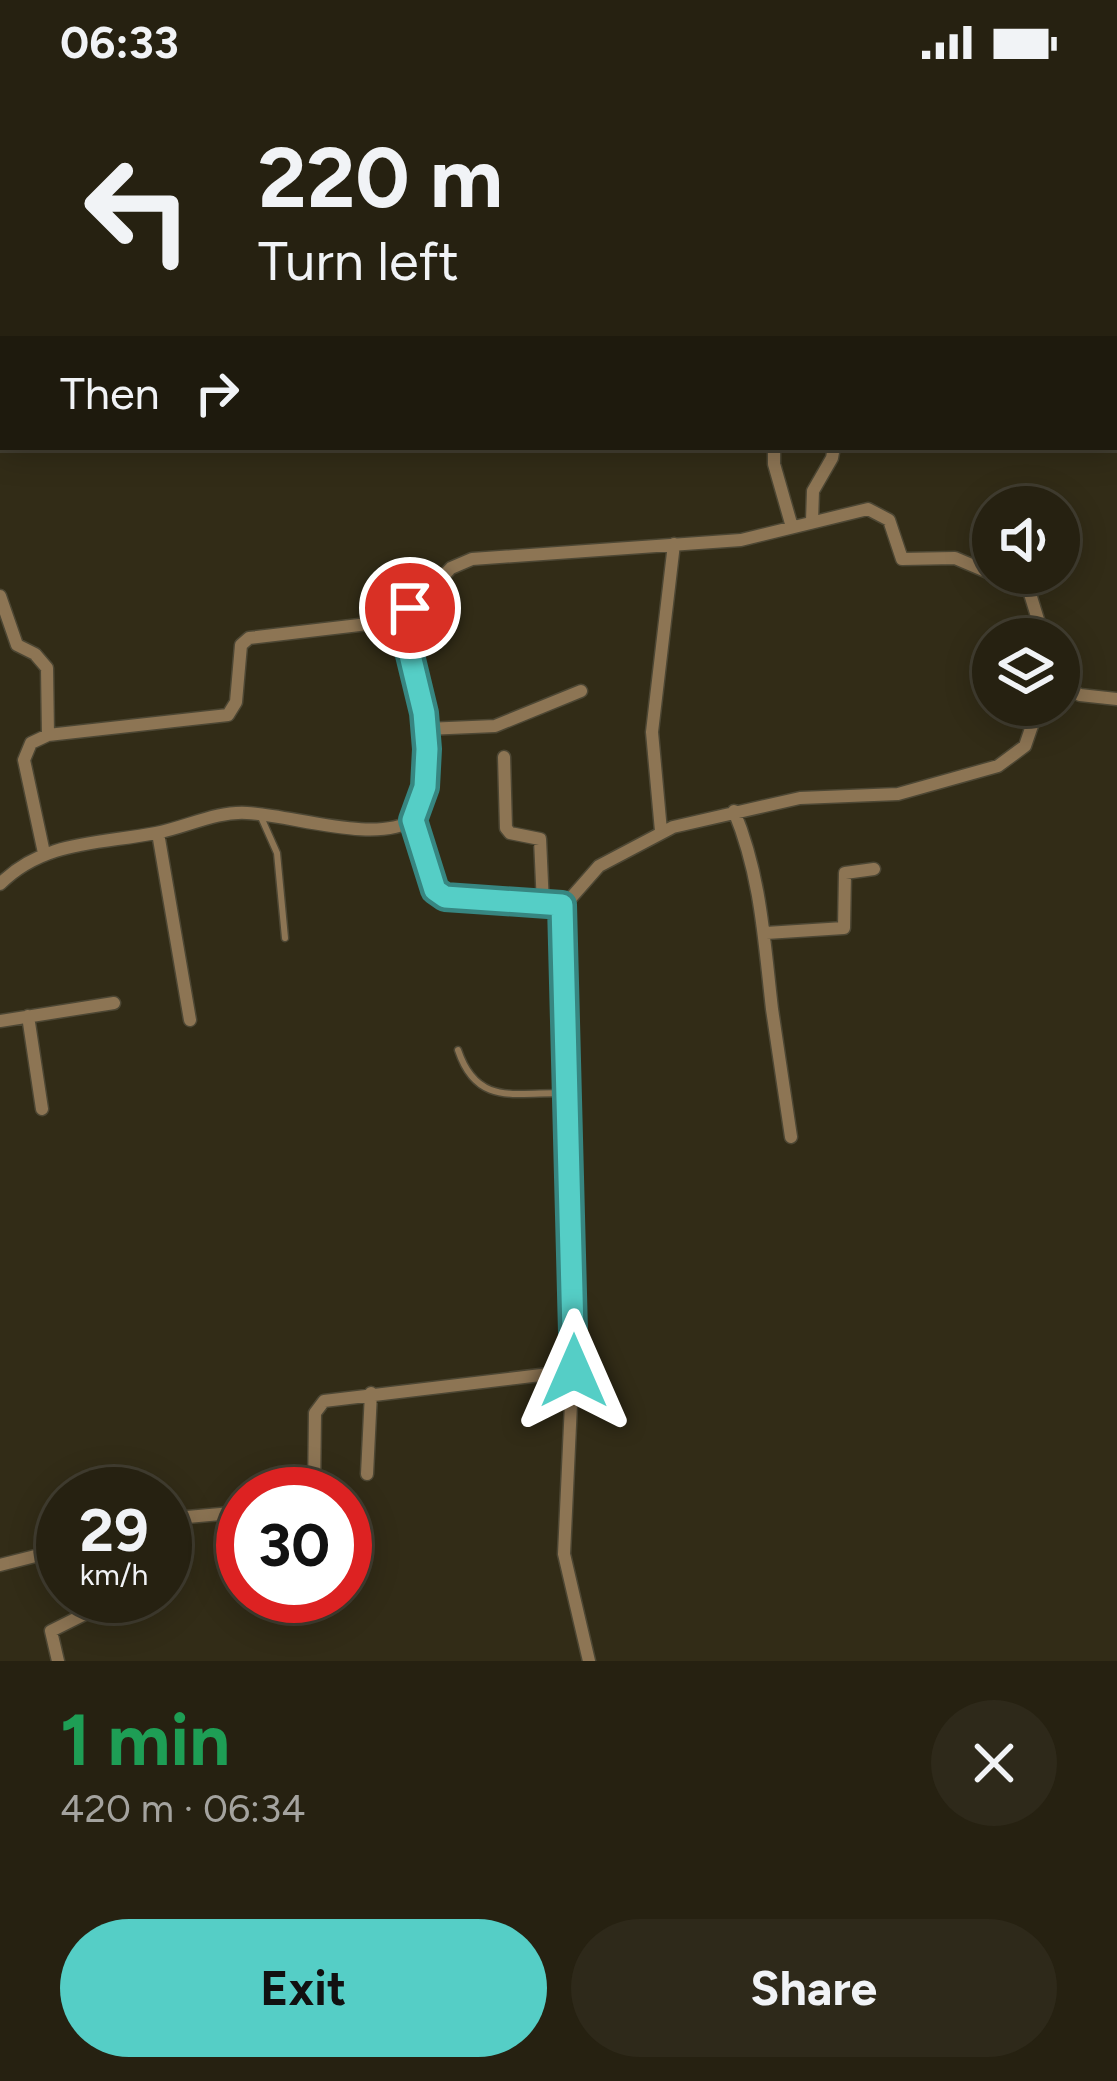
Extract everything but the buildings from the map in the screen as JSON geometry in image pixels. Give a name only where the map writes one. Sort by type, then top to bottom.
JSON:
[{"type":"street","points":[[774,450],[791,527]]},
{"type":"street","points":[[812,521],[814,487],[833,450]]},
{"type":"street","points":[[44,853],[24,760],[31,743],[48,735],[223,717],[235,709],[240,651],[249,638],[402,620],[452,568],[472,559],[741,540],[849,511],[876,511],[892,527],[902,559],[955,558],[1027,584],[1038,618]]},
{"type":"street","points":[[662,831],[652,732],[674,544]]},
{"type":"street","points":[[0,596],[17,645],[35,654],[47,668],[48,735]]},
{"type":"street","points":[[402,620],[426,729],[425,787],[413,820],[439,895],[562,905]]},
{"type":"street","points":[[426,729],[495,726],[581,691]]},
{"type":"street","points":[[1080,694],[1117,699]]},
{"type":"street","points":[[589,1661],[564,1554],[574,1371],[562,905],[599,866],[662,831],[734,811],[820,796],[891,795],[986,771],[1018,754],[1033,726]]},
{"type":"street","points":[[504,757],[506,828],[510,833],[540,838],[543,905]]},
{"type":"street","points":[[734,811],[752,857],[754,892],[766,933],[791,1137]]},
{"type":"street","points":[[0,884],[22,864],[44,853],[158,833],[227,814],[373,830],[413,820]]},
{"type":"street","points":[[158,833],[190,1020]]},
{"type":"street","points":[[766,933],[844,928],[846,872],[874,869]]},
{"type":"street","points":[[0,1021],[113,1004]]},
{"type":"street","points":[[28,1016],[41,1109]]},
{"type":"street","points":[[314,1467],[314,1420],[318,1406],[332,1398],[574,1371]]},
{"type":"street","points":[[367,1467],[371,1393]]},
{"type":"street","points":[[0,1564],[36,1555]]},
{"type":"street","points":[[58,1661],[51,1631],[67,1623]]},
{"type":"lane","points":[[260,814],[277,853],[285,938]]},
{"type":"lane","points":[[458,1050],[466,1074],[488,1090],[568,1094]]},
{"type":"route","points":[[410,608],[402,620],[424,713],[427,749],[422,805],[413,820],[435,890],[445,897],[562,905],[574,1371]]}]
